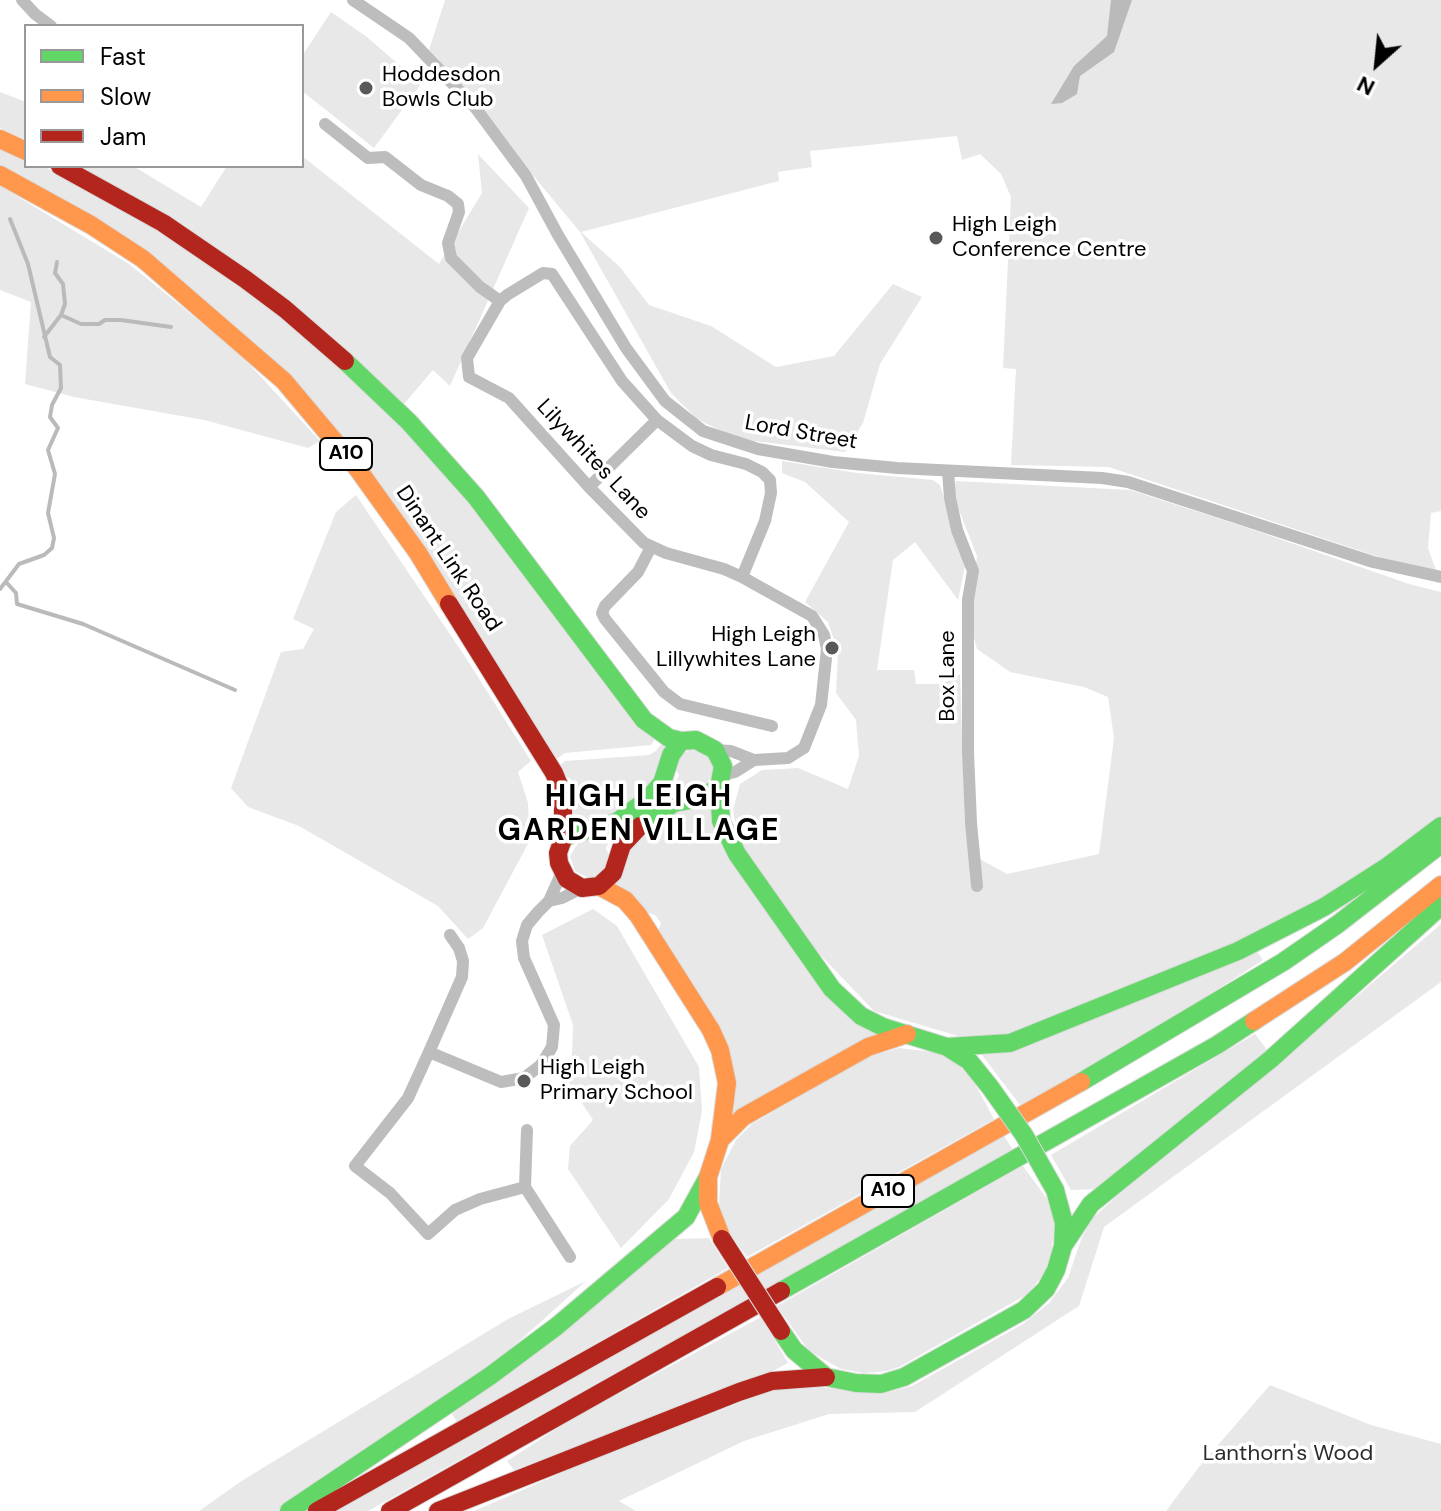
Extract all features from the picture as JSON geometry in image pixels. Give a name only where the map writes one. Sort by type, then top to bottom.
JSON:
[{"type":"main road","points":[[0,139],[24,150]]},
{"type":"main road","points":[[64,168],[163,223],[235,272],[285,309],[409,422],[476,497],[521,554],[644,720],[662,735],[681,741],[696,740],[721,756],[721,821],[737,854],[832,989],[861,1016],[947,1047],[969,1061],[1024,1135],[1055,1190],[1064,1223],[1063,1246],[1046,1289],[1024,1310],[904,1377],[881,1384],[826,1377],[772,1381],[438,1511]]},
{"type":"main road","name":"Dinant Link Road","points":[[0,175],[91,225],[143,259],[250,349],[284,381],[321,424],[418,553],[530,732],[561,790],[563,839],[558,853],[562,872]]},
{"type":"main road","points":[[563,839],[575,832],[598,829],[618,821],[648,799],[662,783],[671,755],[681,741]]},
{"type":"main road","points":[[591,887],[613,873],[622,845],[637,828],[674,803],[701,798],[721,781]]},
{"type":"main road","points":[[947,1047],[1010,1043],[1238,951],[1324,907],[1388,866],[1441,826]]},
{"type":"main road","name":"A10","points":[[317,1511],[1142,1048],[1283,962],[1338,924],[1441,844]]},
{"type":"main road","points":[[289,1511],[490,1376],[557,1326],[686,1217],[708,1177],[720,1140],[727,1083],[720,1050],[711,1030],[638,915],[625,900],[567,879],[562,872]]},
{"type":"main road","name":"A10","points":[[390,1511],[1217,1045],[1345,962],[1441,885]]},
{"type":"main road","points":[[1063,1246],[1091,1204],[1271,1059],[1441,906]]},
{"type":"main road","points":[[720,1140],[743,1117],[868,1047],[907,1034]]},
{"type":"main road","points":[[708,1177],[708,1203],[722,1239],[794,1350],[826,1377]]},
{"type":"street","points":[[22,0],[48,24]]},
{"type":"street","name":"Lord Street","points":[[353,0],[419,46],[474,106],[526,176],[626,348],[665,401],[686,420],[711,435],[758,449],[861,465],[1128,482],[1373,562],[1441,577]]},
{"type":"street","points":[[325,124],[368,158],[385,157],[421,185],[448,196],[458,204],[459,212],[448,243],[451,258],[480,287],[500,301],[543,273],[552,274],[558,278],[622,381],[657,420],[692,446],[711,455],[746,464],[770,480],[771,493],[765,521],[742,577]]},
{"type":"street","name":"Lilywhites Lane","points":[[500,301],[467,358],[466,373],[474,381],[509,398],[589,487],[635,535],[651,547],[742,577],[812,616],[824,635],[827,649],[821,705],[804,748],[788,758],[754,760],[731,751],[715,750]]},
{"type":"street","points":[[589,487],[657,420]]},
{"type":"street","name":"Box Lane","points":[[948,471],[957,530],[973,571],[968,600],[968,752],[977,886]]},
{"type":"street","points":[[651,547],[638,572],[605,606],[602,613],[605,619],[664,692],[680,704],[772,726]]},
{"type":"street","name":"Lilywhites Lane","points":[[721,781],[754,760]]},
{"type":"street","points":[[429,1052],[501,1082],[524,1078],[541,1065],[552,1047],[554,1025],[524,958],[522,941],[527,925],[549,901],[562,872]]},
{"type":"street","points":[[549,901],[591,887]]},
{"type":"street","points":[[450,935],[463,961],[462,977],[408,1098],[355,1166],[390,1193],[428,1234],[455,1210],[480,1199],[525,1187]]},
{"type":"street","points":[[527,1130],[525,1187],[570,1257]]},
{"type":"green space","points":[[445,0],[1441,0],[1441,511],[1431,513],[1428,548],[1436,570],[1391,561],[1109,467],[1011,465],[1016,369],[1003,368],[1011,197],[1001,174],[980,154],[962,160],[957,136],[810,151],[812,167],[778,172],[779,181],[581,232],[620,267],[649,305],[711,326],[776,367],[834,356],[893,284],[922,297],[880,364],[863,423],[845,452],[738,439],[697,419],[671,393],[580,232],[429,50]]},
{"type":"green space","points":[[331,12],[367,37],[421,84],[374,148],[304,93],[304,53]]},
{"type":"green space","points":[[0,92],[24,101],[24,139],[0,128]]},
{"type":"green space","points":[[0,147],[24,157],[24,168],[47,168],[135,215],[271,309],[335,361],[453,483],[531,581],[609,689],[655,739],[651,745],[565,753],[555,760],[447,584],[250,339],[0,168]]},
{"type":"green space","points":[[478,154],[529,208],[450,386],[433,370],[404,404],[336,341],[234,261],[82,168],[136,168],[201,207],[226,168],[304,168],[304,158],[439,264],[482,193]]},
{"type":"green space","points":[[0,186],[129,264],[239,353],[320,441],[308,448],[204,420],[74,397],[25,384],[31,302],[0,290]]},
{"type":"green space","points":[[782,461],[857,473],[933,480],[940,485],[965,566],[958,600],[915,542],[893,560],[877,670],[914,670],[916,684],[941,684],[960,674],[965,825],[978,858],[1007,874],[1099,854],[1114,738],[1108,697],[1084,687],[1010,672],[977,649],[973,634],[972,599],[977,556],[955,500],[956,481],[1130,490],[1441,592],[1441,816],[1415,840],[1276,926],[998,1040],[968,1039],[874,1011],[809,943],[738,840],[733,810],[740,784],[762,770],[798,768],[848,789],[859,756],[856,720],[836,693],[838,652],[828,622],[805,602],[849,522],[805,482],[782,473]]},
{"type":"green space","points":[[356,495],[531,761],[518,772],[528,803],[530,840],[483,928],[468,939],[438,906],[299,826],[248,807],[231,788],[281,652],[303,649],[314,629],[293,619],[336,512]]},
{"type":"green space","points":[[662,743],[668,745],[650,788],[620,812],[600,821],[574,825],[571,797],[574,789],[571,779],[564,775],[559,766],[565,761],[649,755]]},
{"type":"green space","points":[[690,750],[711,758],[715,772],[706,784],[674,795],[670,789],[679,775],[676,762]]},
{"type":"green space","points":[[711,804],[721,843],[823,988],[879,1032],[733,1114],[734,1085],[718,1027],[658,932],[661,923],[655,915],[645,912],[626,890],[615,884],[634,840],[672,811]]},
{"type":"green space","points":[[614,831],[616,836],[611,837],[606,848],[609,855],[607,867],[597,876],[589,878],[575,871],[570,856],[578,843]]},
{"type":"green space","points":[[593,909],[617,926],[699,1067],[702,1111],[694,1152],[669,1199],[621,1248],[568,1169],[570,1146],[593,1120],[563,1074],[572,1054],[573,1025],[542,935]]},
{"type":"green space","points":[[1441,924],[1441,982],[1104,1227],[1079,1306],[915,1412],[829,1414],[744,1441],[619,1501],[636,1511],[474,1511],[587,1462],[783,1386],[881,1394],[912,1386],[1023,1324],[1049,1303],[1068,1278],[1082,1237],[1093,1218]]},
{"type":"green space","points":[[1257,951],[1263,960],[1155,1030],[1020,1105],[982,1055]]},
{"type":"green space","points":[[1255,1034],[1268,1051],[1100,1189],[1071,1190],[1051,1155]]},
{"type":"green space","points":[[899,1048],[934,1052],[956,1063],[973,1080],[994,1119],[747,1257],[725,1227],[719,1204],[721,1169],[736,1140],[752,1124],[869,1057]]},
{"type":"green space","points":[[1004,1136],[1014,1151],[766,1289],[757,1275]]},
{"type":"green space","points":[[1023,1166],[1048,1200],[1055,1225],[1050,1261],[1026,1295],[899,1367],[864,1373],[841,1369],[809,1351],[777,1306]]},
{"type":"green space","points":[[709,1238],[728,1268],[457,1422],[452,1414],[675,1239]]},
{"type":"green space","points":[[586,1281],[485,1372],[278,1511],[199,1511],[243,1480],[508,1319]]},
{"type":"green space","points":[[740,1284],[749,1298],[368,1511],[335,1511]]},
{"type":"green space","points":[[761,1317],[788,1363],[769,1373],[514,1470],[507,1461],[567,1422]]},
{"type":"green space","name":"Lanthorn's Wood","points":[[1270,1385],[1371,1425],[1441,1444],[1441,1511],[1166,1511],[1199,1467]]},
{"type":"shaded area","points":[[1111,0],[1132,0],[1114,52],[1080,76],[1077,94],[1062,103],[1051,104],[1074,66],[1107,36]]},
{"type":"waterway","points":[[0,589],[19,564],[44,555],[52,548],[54,538],[48,513],[55,474],[48,450],[58,428],[50,417],[52,405],[61,388],[60,365],[50,357],[28,264],[10,219]]},
{"type":"waterway","points":[[44,337],[61,315],[65,304],[63,284],[55,273],[57,262]]},
{"type":"waterway","points":[[61,315],[81,324],[121,320],[171,327]]},
{"type":"waterway","points":[[6,582],[16,593],[17,604],[83,624],[235,690]]},
{"type":"traffic: fast","points":[[345,361],[409,422],[476,497],[644,720],[669,738],[696,740],[715,750],[723,766],[719,787],[701,798],[674,803],[640,826]]},
{"type":"traffic: fast","points":[[563,839],[575,832],[598,829],[618,821],[648,799],[662,783],[671,755],[681,741]]},
{"type":"traffic: fast","points":[[719,787],[721,821],[737,854],[832,989],[861,1016],[883,1027],[947,1047],[969,1061],[990,1087]]},
{"type":"traffic: fast","points":[[947,1047],[1010,1043],[1238,951],[1324,907],[1388,866],[1441,826]]},
{"type":"traffic: fast","points":[[1081,1082],[1283,962],[1338,924],[1441,844]]},
{"type":"traffic: fast","points":[[1063,1246],[1091,1204],[1271,1059],[1441,906]]},
{"type":"traffic: fast","points":[[781,1291],[1217,1045],[1254,1021]]},
{"type":"traffic: fast","points":[[990,1087],[1024,1135],[1055,1190]]},
{"type":"traffic: fast","points":[[289,1511],[490,1376],[557,1326],[686,1217],[708,1177]]},
{"type":"traffic: fast","points":[[781,1331],[794,1350],[826,1377],[881,1384],[904,1377],[1024,1310],[1046,1289],[1063,1246],[1064,1223],[1055,1190]]},
{"type":"traffic: slow","points":[[0,139],[24,150]]},
{"type":"traffic: slow","points":[[0,175],[91,225],[143,259],[284,381],[357,468],[418,553],[449,604]]},
{"type":"traffic: slow","points":[[1254,1021],[1345,962],[1441,885]]},
{"type":"traffic: slow","points":[[599,886],[625,900],[638,915],[711,1030],[720,1050],[727,1083],[720,1139]]},
{"type":"traffic: slow","points":[[722,1239],[708,1203],[708,1177],[720,1140],[743,1117],[868,1047],[907,1034]]},
{"type":"traffic: slow","points":[[717,1287],[1081,1082]]},
{"type":"traffic: jam","points":[[64,168],[163,223],[245,279],[345,361]]},
{"type":"traffic: jam","points":[[449,604],[554,773],[563,805],[559,863],[567,879],[582,888],[599,886],[613,873],[622,845],[640,826]]},
{"type":"traffic: jam","points":[[722,1239],[781,1331]]},
{"type":"traffic: jam","points":[[317,1511],[717,1287]]},
{"type":"traffic: jam","points":[[390,1511],[781,1291]]},
{"type":"traffic: jam","points":[[438,1511],[739,1392],[772,1381],[826,1377]]},
{"type":"place","name":"Hoddesdon Bowls Club","points":[[366,88]]},
{"type":"place","name":"High Leigh Conference Centre","points":[[936,238]]},
{"type":"place","name":"High Leigh Lillywhites Lane","points":[[832,648]]},
{"type":"place","name":"High Leigh Primary School","points":[[524,1081]]},
{"type":"district","name":"HIGH LEIGH GARDEN VILLAGE","points":[[639,815]]}]
